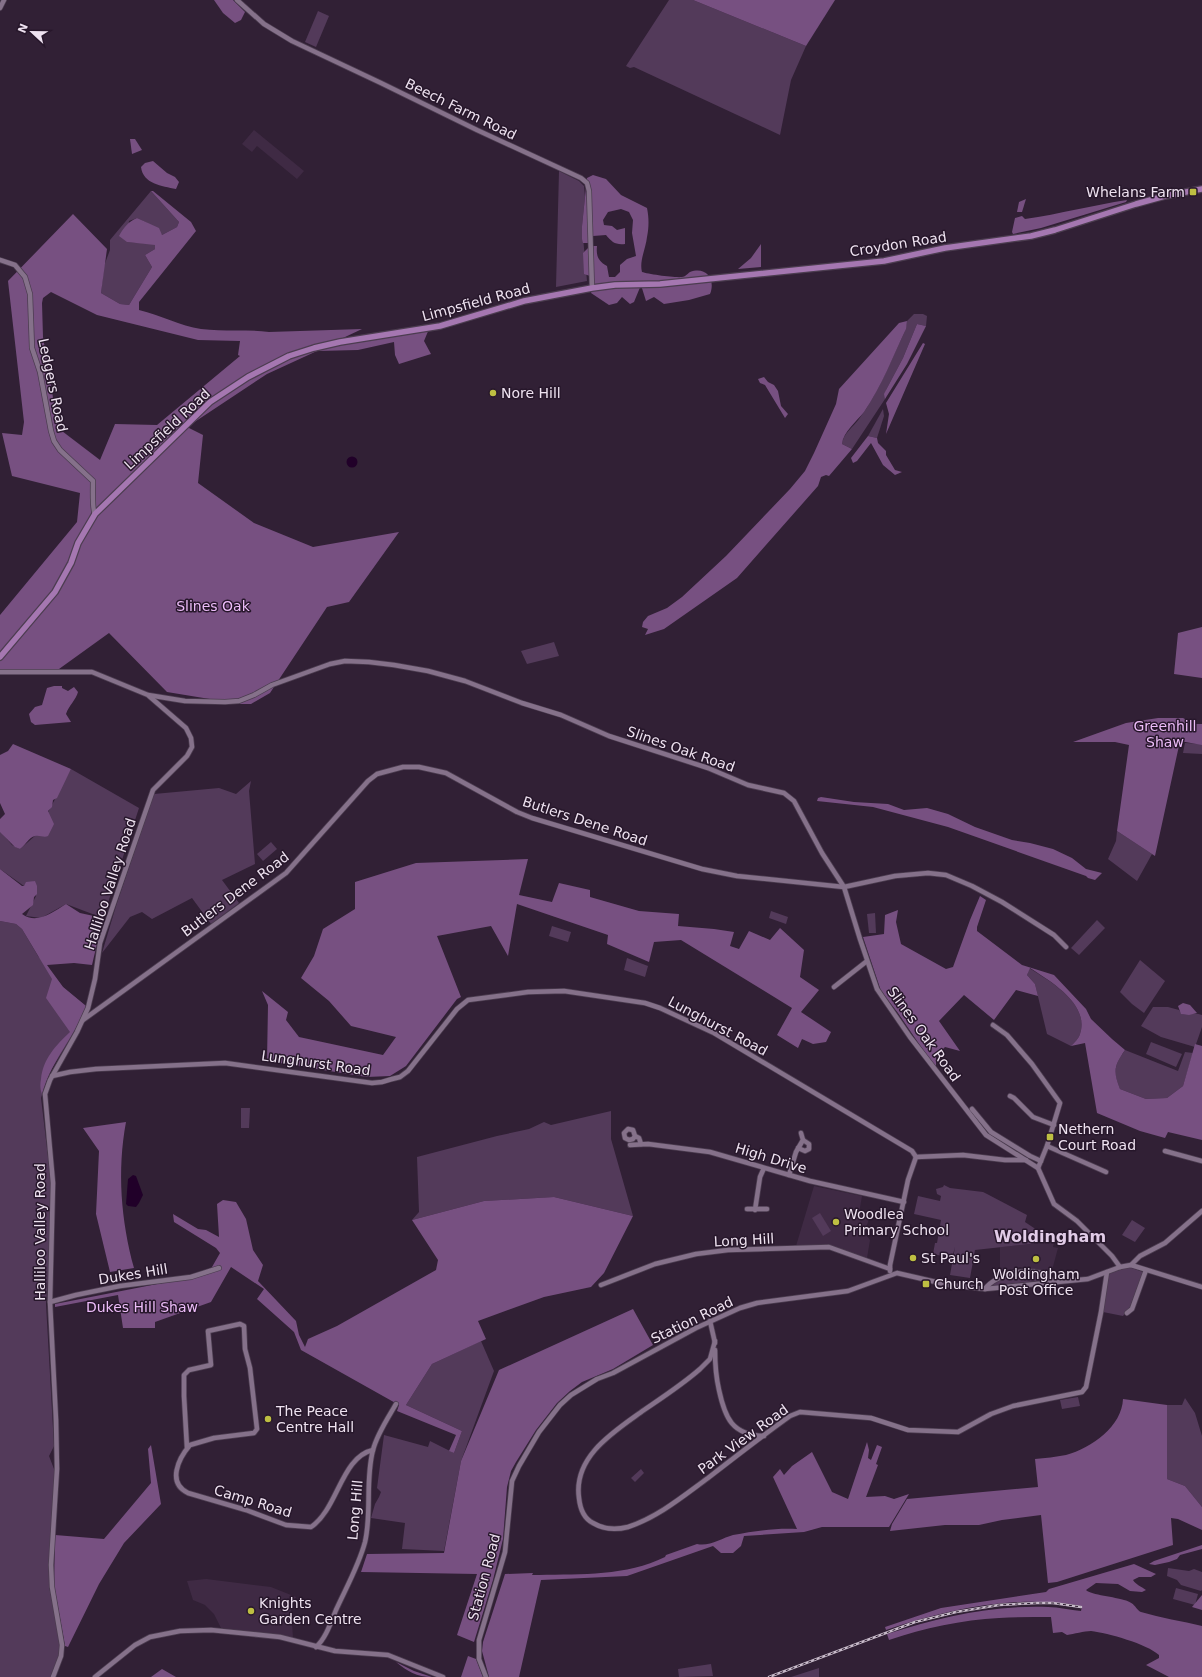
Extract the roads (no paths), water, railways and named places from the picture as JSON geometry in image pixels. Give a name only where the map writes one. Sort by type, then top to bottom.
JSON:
[{"type":"main road","name":"Croydon Road","points":[[592,288],[614,285],[660,284],[884,261],[945,248],[1031,236],[1056,230],[1157,198],[1202,189]]},
{"type":"main road","name":"Limpsfield Road","points":[[0,657],[55,592],[71,563],[78,543],[95,514],[210,402],[248,377],[289,356],[314,348],[340,342],[440,326],[524,301],[592,288]]},
{"type":"street","points":[[0,8],[4,0]]},
{"type":"street","name":"Beech Farm Road","points":[[237,0],[264,24],[292,41],[581,178],[587,184],[589,191],[592,288]]},
{"type":"street","name":"Ledgers Road","points":[[0,260],[15,266],[25,277],[30,294],[32,348],[40,372],[51,431],[54,441],[60,450],[93,481],[93,511],[95,514]]},
{"type":"street","name":"Slines Oak Road","points":[[0,672],[92,672],[157,699],[225,702],[239,701],[272,685],[310,671],[345,661],[394,665],[466,681],[522,703],[561,715],[609,736],[708,768],[748,785],[784,793],[794,801],[822,853],[844,887],[867,961],[877,989],[882,998],[924,1057],[947,1083],[969,1115],[986,1135],[1038,1168]]},
{"type":"street","name":"Halliloo Valley Road","points":[[53,1677],[61,1656],[62,1645],[52,1588],[51,1565],[55,1512],[56,1457],[56,1420],[50,1302],[54,1183],[45,1099],[46,1088],[78,1032],[88,1008],[95,980],[100,943],[153,790],[186,756],[192,747],[191,738],[186,728],[157,699]]},
{"type":"street","name":"Butlers Dene Road","points":[[83,1020],[286,873],[368,781],[377,774],[395,768],[419,767],[446,773],[517,812],[532,818],[702,869],[743,877],[844,887],[895,876],[928,873],[946,875],[972,886],[1002,902],[1054,935],[1066,947]]},
{"type":"street","points":[[834,987],[867,961]]},
{"type":"street","name":"Lunghurst Road","points":[[52,1076],[96,1069],[225,1063],[262,1066],[372,1083],[382,1082],[400,1077],[408,1071],[457,1009],[468,1000],[528,992],[564,991],[645,1003],[690,1021],[714,1033],[874,1128],[912,1151],[916,1157]]},
{"type":"street","points":[[993,1025],[1007,1035],[1015,1044],[1059,1100],[1060,1103],[1054,1125],[1038,1168],[1054,1204],[1077,1221],[1120,1266]]},
{"type":"street","points":[[1010,1096],[1014,1098],[1033,1117],[1054,1125]]},
{"type":"street","points":[[972,1109],[991,1132],[1041,1161]]},
{"type":"street","points":[[798,1148],[805,1151],[809,1149],[809,1144],[803,1140],[801,1133]]},
{"type":"street","points":[[635,1136],[639,1138],[641,1144]]},
{"type":"street","points":[[789,1175],[798,1148],[803,1140]]},
{"type":"street","name":"High Drive","points":[[630,1145],[641,1144],[710,1152],[810,1181],[904,1202]]},
{"type":"street","points":[[1047,1146],[1106,1172]]},
{"type":"street","points":[[1165,1151],[1202,1161]]},
{"type":"street","points":[[890,1272],[908,1180],[916,1157],[963,1155],[1005,1160],[1027,1160]]},
{"type":"street","points":[[755,1210],[760,1177],[764,1168]]},
{"type":"street","points":[[747,1209],[767,1210]]},
{"type":"street","points":[[1202,1211],[1165,1243],[1140,1256],[1131,1265],[1202,1287]]},
{"type":"street","name":"Long Hill","points":[[601,1285],[655,1264],[696,1254],[728,1250],[829,1247],[890,1272]]},
{"type":"street","name":"Station Road","points":[[486,1677],[479,1659],[478,1643],[505,1552],[509,1524],[511,1487],[519,1466],[539,1432],[560,1405],[571,1395],[597,1379],[613,1373],[710,1321],[740,1308],[757,1303],[848,1291],[890,1272],[949,1286],[984,1289],[1088,1279],[1120,1266],[1131,1265]]},
{"type":"street","name":"Dukes Hill","points":[[50,1302],[120,1286],[191,1277],[219,1268]]},
{"type":"street","points":[[1127,1313],[1132,1309],[1146,1270]]},
{"type":"street","points":[[984,1289],[991,1282],[1019,1271],[1045,1275],[1051,1278],[1053,1282]]},
{"type":"street","name":"Park View Road","points":[[715,1341],[710,1359],[700,1369],[611,1434],[597,1447],[581,1473],[578,1494],[582,1511],[586,1519],[605,1528],[627,1527],[644,1520],[670,1506],[790,1416],[806,1412],[871,1418],[908,1430],[958,1432],[991,1414],[1013,1406],[1082,1392],[1086,1387],[1101,1312],[1107,1272]]},
{"type":"street","points":[[710,1321],[715,1341],[717,1380],[726,1416],[736,1428],[742,1432],[764,1436]]},
{"type":"street","points":[[239,1324],[244,1326],[245,1349],[250,1368],[257,1429],[254,1433],[214,1438],[192,1444],[187,1448],[184,1375],[189,1370],[211,1365],[208,1331],[239,1324]]},
{"type":"street","name":"Long Hill","points":[[316,1647],[322,1639],[365,1542],[368,1514],[368,1481],[373,1450],[396,1404]]},
{"type":"street","name":"Camp Road","points":[[187,1448],[177,1470],[177,1483],[183,1491],[246,1510],[286,1525],[305,1527],[312,1526],[322,1516],[358,1457],[362,1453],[373,1450]]},
{"type":"street","points":[[95,1677],[140,1642],[150,1637],[169,1632],[211,1630],[284,1638],[324,1649],[342,1652],[388,1654],[443,1677]]},
{"type":"street","points":[[322,1639],[324,1649]]},
{"type":"railway","points":[[769,1677],[915,1622],[956,1612],[999,1605],[1037,1603],[1053,1603],[1081,1607]]},
{"type":"place","name":"Whelans Farm","points":[[1193,192]]},
{"type":"place","name":"Nore Hill","points":[[493,393]]},
{"type":"place","name":"Nethern Court Road","points":[[1050,1137]]},
{"type":"place","name":"Woodlea Primary School","points":[[836,1222]]},
{"type":"place","name":"St Paul's","points":[[913,1258]]},
{"type":"place","name":"Woldingham Post Office","points":[[1036,1259]]},
{"type":"place","name":"Church","points":[[926,1284]]},
{"type":"place","name":"The Peace Centre Hall","points":[[268,1419]]},
{"type":"place","name":"Knights Garden Centre","points":[[251,1611]]},
{"type":"district","name":"Woldingham","points":[[1050,1236]]},
{"type":"park label","name":"Slines Oak","points":[[213,606]]},
{"type":"park label","name":"Greenhill Shaw","points":[[1165,734]]},
{"type":"park label","name":"Dukes Hill Shaw","points":[[142,1307]]}]
